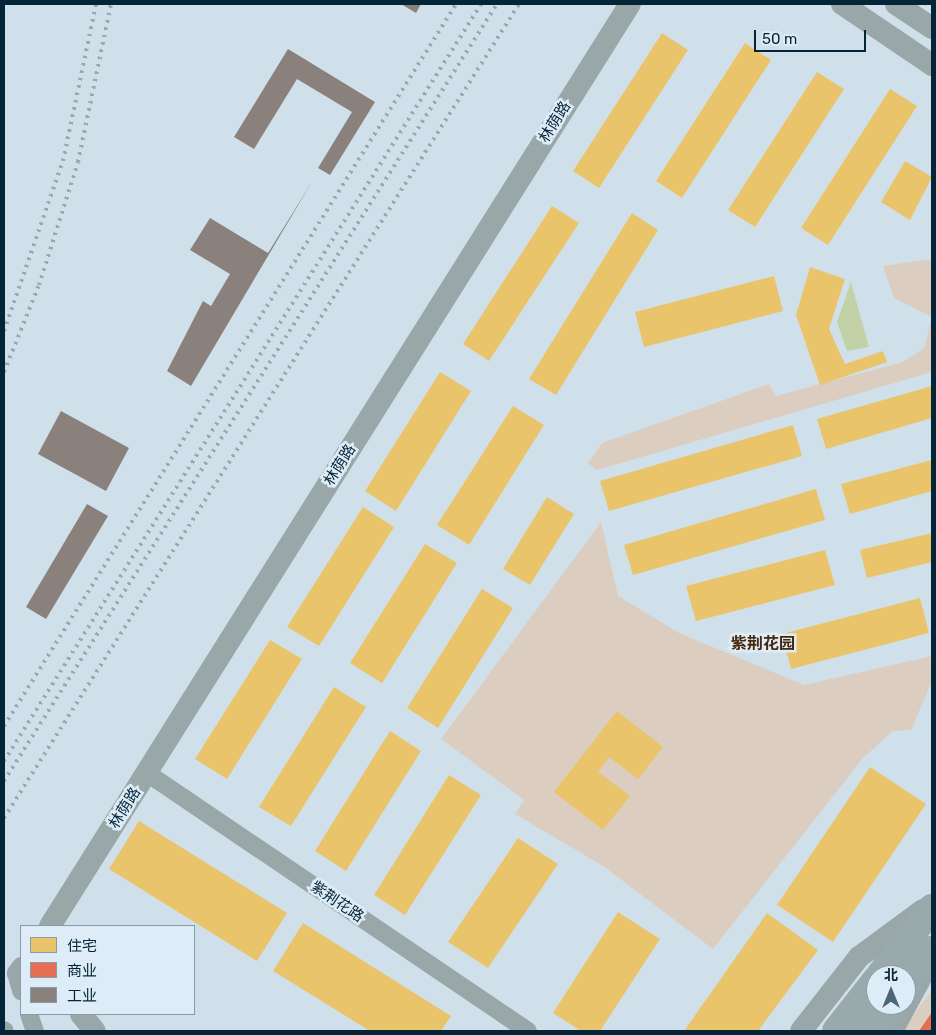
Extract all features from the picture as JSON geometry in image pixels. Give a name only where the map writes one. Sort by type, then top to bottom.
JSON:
[{"type":"main road","points":[[888,965],[932,908]]},
{"type":"main road","points":[[916,970],[932,950]]},
{"type":"main road","points":[[836,1031],[866,993]]},
{"type":"main road","points":[[869,1031],[881,1015]]},
{"type":"street","name":"林荫路","points":[[51,925],[630,4]]},
{"type":"street","points":[[842,4],[932,66]]},
{"type":"street","points":[[896,4],[932,28]]},
{"type":"street","name":"紫荆花路","points":[[147,773],[528,1031]]},
{"type":"street","points":[[801,1031],[859,957],[932,904]]},
{"type":"street","points":[[892,1031],[932,958]]},
{"type":"street","points":[[20,967],[16,973],[20,987]]},
{"type":"street","points":[[29,1015],[34,1031]]},
{"type":"street","points":[[82,1015],[95,1031]]},
{"type":"shaded area","points":[[932,259],[932,317],[894,298],[883,266]]},
{"type":"shaded area","points":[[851,282],[869,347],[847,351],[837,322]]},
{"type":"shaded area","points":[[932,317],[932,372],[597,470],[588,463],[602,443],[769,384],[776,396],[903,362],[924,348]]},
{"type":"shaded area","points":[[601,522],[618,596],[679,633],[804,685],[932,656],[932,681],[911,730],[893,731],[863,758],[713,949],[603,866],[515,814],[524,800],[441,739]]},
{"type":"shaded area","points":[[932,990],[932,1031],[901,1031],[913,1015],[916,1015],[916,1011]]},
{"type":"building: 住宅","points":[[662,33],[688,50],[599,188],[573,171]]},
{"type":"building: 住宅","points":[[745,43],[771,60],[682,198],[656,181]]},
{"type":"building: 住宅","points":[[817,72],[844,89],[755,227],[728,210]]},
{"type":"building: 住宅","points":[[890,89],[917,106],[828,245],[801,228]]},
{"type":"building: 住宅","points":[[905,161],[932,177],[910,220],[881,202]]},
{"type":"building: 住宅","points":[[552,206],[579,223],[489,361],[463,344]]},
{"type":"building: 住宅","points":[[632,213],[658,230],[556,395],[529,379]]},
{"type":"building: 住宅","points":[[810,267],[845,279],[829,329],[845,364],[883,351],[887,362],[820,385],[796,315]]},
{"type":"building: 住宅","points":[[774,276],[783,311],[644,347],[635,312]]},
{"type":"building: 住宅","points":[[440,372],[471,391],[396,511],[365,491]]},
{"type":"building: 住宅","points":[[932,386],[932,418],[826,449],[817,419]]},
{"type":"building: 住宅","points":[[513,406],[544,425],[469,545],[437,525]]},
{"type":"building: 住宅","points":[[793,425],[802,456],[609,511],[600,481]]},
{"type":"building: 住宅","points":[[932,460],[932,491],[850,514],[841,484]]},
{"type":"building: 住宅","points":[[816,489],[825,520],[633,575],[624,545]]},
{"type":"building: 住宅","points":[[547,497],[574,514],[530,585],[503,569]]},
{"type":"building: 住宅","points":[[363,507],[394,527],[319,646],[287,627]]},
{"type":"building: 住宅","points":[[932,533],[932,562],[867,578],[860,550]]},
{"type":"building: 住宅","points":[[425,544],[457,563],[382,683],[350,663]]},
{"type":"building: 住宅","points":[[825,550],[835,585],[696,621],[686,586]]},
{"type":"building: 住宅","points":[[482,589],[513,608],[438,728],[407,708]]},
{"type":"building: 住宅","points":[[920,598],[929,633],[791,669],[782,634]]},
{"type":"building: 住宅","points":[[270,640],[302,659],[227,779],[195,759]]},
{"type":"building: 住宅","points":[[334,687],[366,707],[291,826],[259,807]]},
{"type":"building: 住宅","points":[[617,711],[663,747],[638,779],[609,757],[598,772],[630,796],[603,830],[554,792]]},
{"type":"building: 住宅","points":[[390,731],[421,751],[346,871],[315,851]]},
{"type":"building: 住宅","points":[[870,767],[926,804],[833,942],[777,905]]},
{"type":"building: 住宅","points":[[449,775],[481,795],[405,915],[374,895]]},
{"type":"building: 住宅","points":[[139,821],[287,913],[257,961],[109,869]]},
{"type":"building: 住宅","points":[[518,838],[558,864],[488,968],[448,942]]},
{"type":"building: 住宅","points":[[618,912],[660,939],[600,1031],[581,1031],[553,1013]]},
{"type":"building: 住宅","points":[[767,913],[818,950],[758,1031],[684,1031]]},
{"type":"building: 住宅","points":[[303,923],[451,1016],[441,1031],[370,1031],[273,971]]},
{"type":"building: 商业","points":[[932,1012],[932,1031],[919,1031]]},
{"type":"building: 工业","points":[[401,4],[421,4],[416,13]]},
{"type":"building: 工业","points":[[288,49],[375,102],[330,175],[318,168],[352,112],[297,79],[254,149],[234,137]]},
{"type":"building: 工业","points":[[313,180],[191,386],[167,371],[203,301],[211,306],[230,274],[190,250],[210,218],[268,253]]},
{"type":"building: 工业","points":[[61,411],[129,448],[106,491],[38,454]]},
{"type":"building: 工业","points":[[87,504],[108,516],[46,619],[26,607]]},
{"type":"railway","points":[[4,331],[63,161],[96,4]]},
{"type":"railway","points":[[4,372],[39,285],[78,162],[111,4]]},
{"type":"railway","points":[[4,726],[456,4]]},
{"type":"railway","points":[[4,761],[481,4]]},
{"type":"railway","points":[[4,781],[497,4]]},
{"type":"railway","points":[[4,818],[519,4]]},
{"type":"district","name":"紫荆花园","points":[[763,644]]}]
